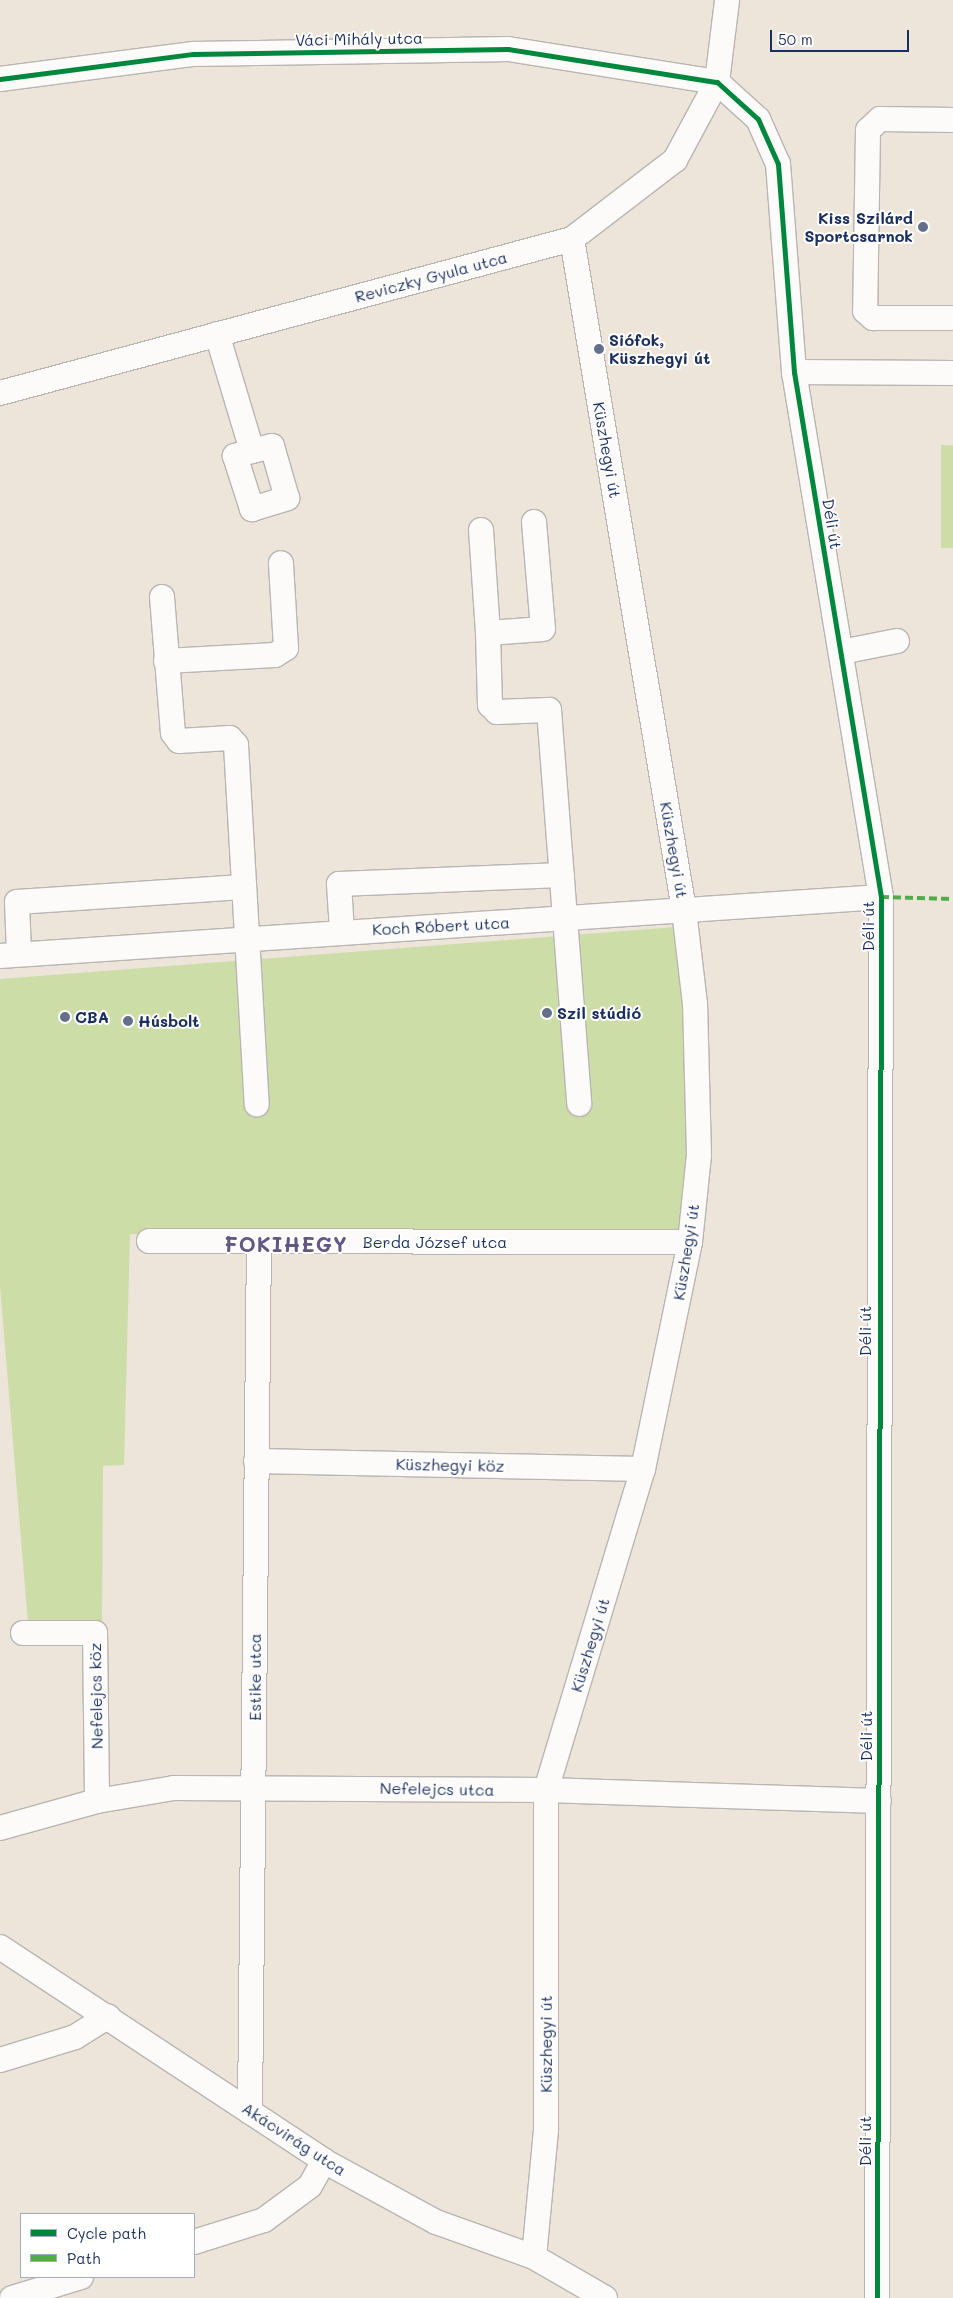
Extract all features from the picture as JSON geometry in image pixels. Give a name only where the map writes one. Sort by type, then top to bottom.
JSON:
[{"type":"street","name":"Reviczky Gyula utca","points":[[0,393],[572,239],[675,160],[716,82],[727,0]]},
{"type":"street","name":"Váci Mihály utca","points":[[0,79],[193,54],[508,49],[716,82]]},
{"type":"street","name":"Déli út","points":[[716,82],[758,119],[778,164],[794,372],[882,898],[877,2298]]},
{"type":"street","points":[[953,120],[880,119],[868,130],[865,311],[873,318],[953,318]]},
{"type":"street","name":"Küszhegyi út","points":[[534,2257],[546,2129],[546,1790],[643,1469],[690,1242],[699,1155],[698,1073],[684,910],[572,239]]},
{"type":"street","points":[[217,334],[252,451]]},
{"type":"street","points":[[794,372],[953,373]]},
{"type":"street","points":[[488,633],[543,629],[534,522]]},
{"type":"street","points":[[481,530],[488,633],[490,705],[497,712],[549,710],[579,1104]]},
{"type":"street","points":[[166,661],[275,655],[286,648],[281,563]]},
{"type":"street","points":[[162,597],[173,733],[179,741],[230,738],[236,745],[257,1104]]},
{"type":"street","points":[[841,652],[897,641]]},
{"type":"street","points":[[342,931],[340,884],[562,875]]},
{"type":"street","points":[[10,955],[17,902],[243,887]]},
{"type":"street","name":"Koch Róbert utca","points":[[10,955],[342,931],[564,919],[882,898]]},
{"type":"street","name":"Berda József utca","points":[[149,1241],[690,1242]]},
{"type":"street","name":"Estike utca","points":[[250,2112],[260,1242]]},
{"type":"street","name":"Küszhegyi köz","points":[[256,1460],[643,1469]]},
{"type":"street","name":"Nefelejcs köz","points":[[24,1632],[95,1633],[97,1801]]},
{"type":"street","name":"Nefelejcs utca","points":[[0,1828],[97,1801],[174,1788],[255,1786],[546,1790],[878,1801]]},
{"type":"street","name":"Akácvirág utca","points":[[0,1947],[108,2016],[324,2161],[436,2222],[534,2257],[605,2298]]},
{"type":"street","points":[[0,2060],[75,2036],[108,2016]]},
{"type":"street","points":[[195,2242],[264,2220],[310,2186],[324,2161]]},
{"type":"street","points":[[12,2298],[78,2278]]},
{"type":"green space","points":[[941,445],[953,445],[953,548],[941,548]]},
{"type":"green space","points":[[676,927],[688,1067],[687,1159],[680,1235],[130,1234],[124,1465],[103,1466],[102,1626],[28,1624],[0,1286],[0,979]]},
{"type":"marked path","points":[[881,897],[953,899]]},
{"type":"cycle path","points":[[0,79],[193,54],[508,49],[717,82],[758,119],[778,164],[794,372],[881,897],[877,2298]]},
{"type":"place","name":"Kiss Szilárd Sportcsarnok","points":[[923,227]]},
{"type":"place","name":"Siófok, Küszhegyi út","points":[[599,349]]},
{"type":"place","name":"Szil stúdió","points":[[547,1013]]},
{"type":"place","name":"CBA","points":[[65,1017]]},
{"type":"place","name":"Húsbolt","points":[[128,1021]]},
{"type":"district","name":"FOKIHEGY","points":[[286,1244]]}]
